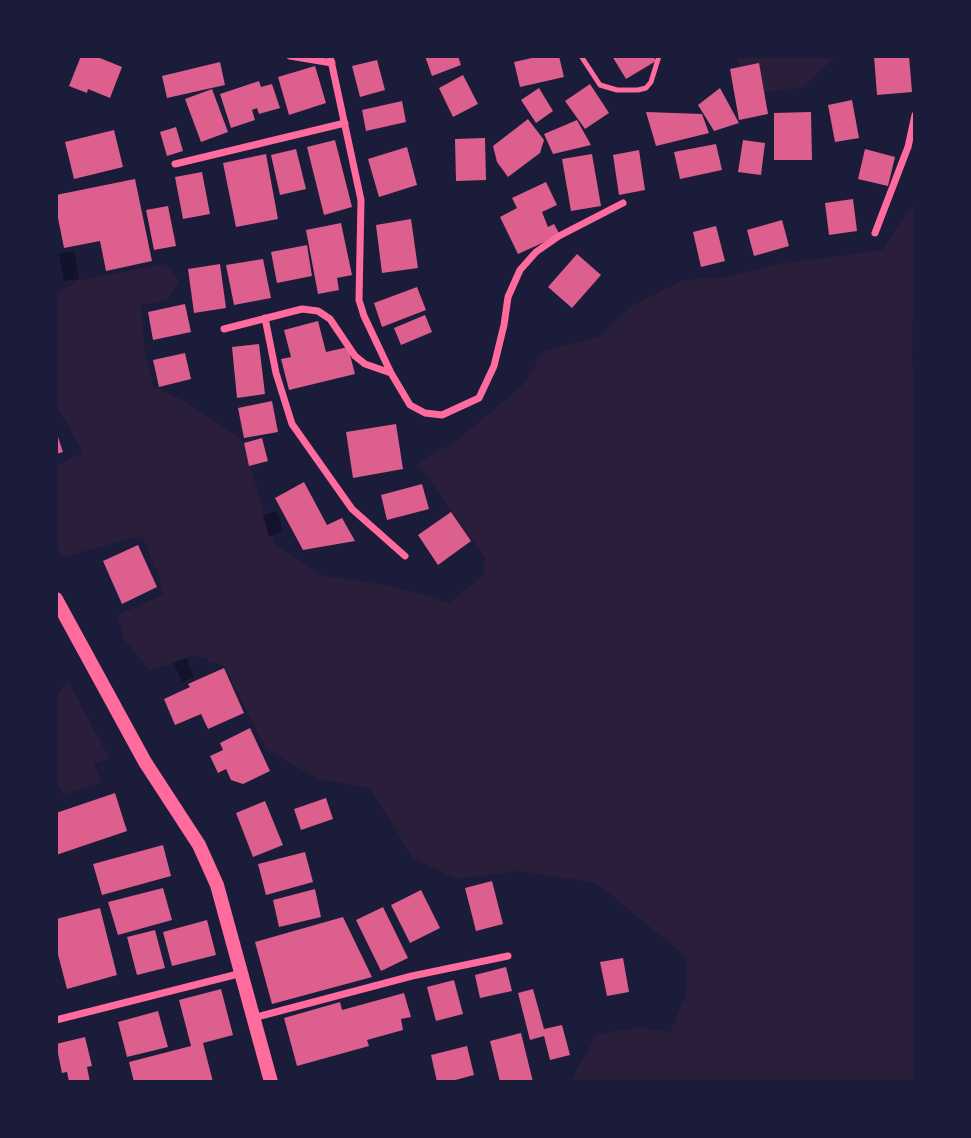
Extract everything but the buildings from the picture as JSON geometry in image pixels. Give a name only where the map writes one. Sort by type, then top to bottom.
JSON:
[{"type":"main road","points":[[56,598],[145,762],[199,845],[217,885],[271,1082]]},
{"type":"street","points":[[290,56],[331,60],[361,200],[359,300],[391,373],[410,405],[425,414],[442,415],[479,398],[494,366],[508,298],[520,270],[536,252],[559,236],[623,203]]},
{"type":"street","points":[[875,233],[908,148],[915,115]]},
{"type":"street","points":[[175,164],[345,123]]},
{"type":"street","points":[[224,329],[302,309],[318,311],[330,319],[355,356],[365,364],[391,373]]},
{"type":"street","points":[[265,318],[276,373],[292,424],[352,509],[405,556]]},
{"type":"street","points":[[254,1018],[412,976],[508,956]]},
{"type":"street","points":[[56,1020],[242,973]]},
{"type":"lane","points":[[581,56],[600,85],[617,90],[646,88],[651,82],[659,56]]},
{"type":"shaded area","points":[[735,56],[836,56],[804,87],[758,93],[746,82]]},
{"type":"shaded area","points":[[915,203],[912,364],[915,367],[915,1082],[570,1082],[597,1034],[641,1028],[670,1032],[687,992],[686,956],[596,883],[519,871],[456,879],[413,858],[370,788],[318,779],[266,749],[224,666],[193,655],[150,671],[123,638],[118,615],[163,595],[160,578],[142,536],[63,557],[56,547],[56,466],[83,452],[56,405],[56,294],[79,280],[166,264],[179,282],[168,299],[141,305],[145,352],[153,386],[184,401],[241,439],[275,544],[319,575],[393,586],[450,603],[483,575],[485,558],[418,464],[458,439],[520,388],[545,350],[599,337],[631,306],[683,280],[728,277],[780,264],[882,250]]},
{"type":"shaded area","points":[[74,251],[79,279],[64,281],[59,254]]},
{"type":"shaded area","points":[[277,511],[283,531],[269,536],[263,515]]},
{"type":"shaded area","points":[[186,658],[194,677],[182,682],[174,663]]},
{"type":"shaded area","points":[[68,681],[109,758],[94,764],[101,782],[63,795],[56,782],[56,753],[59,752],[56,747],[56,695]]}]
